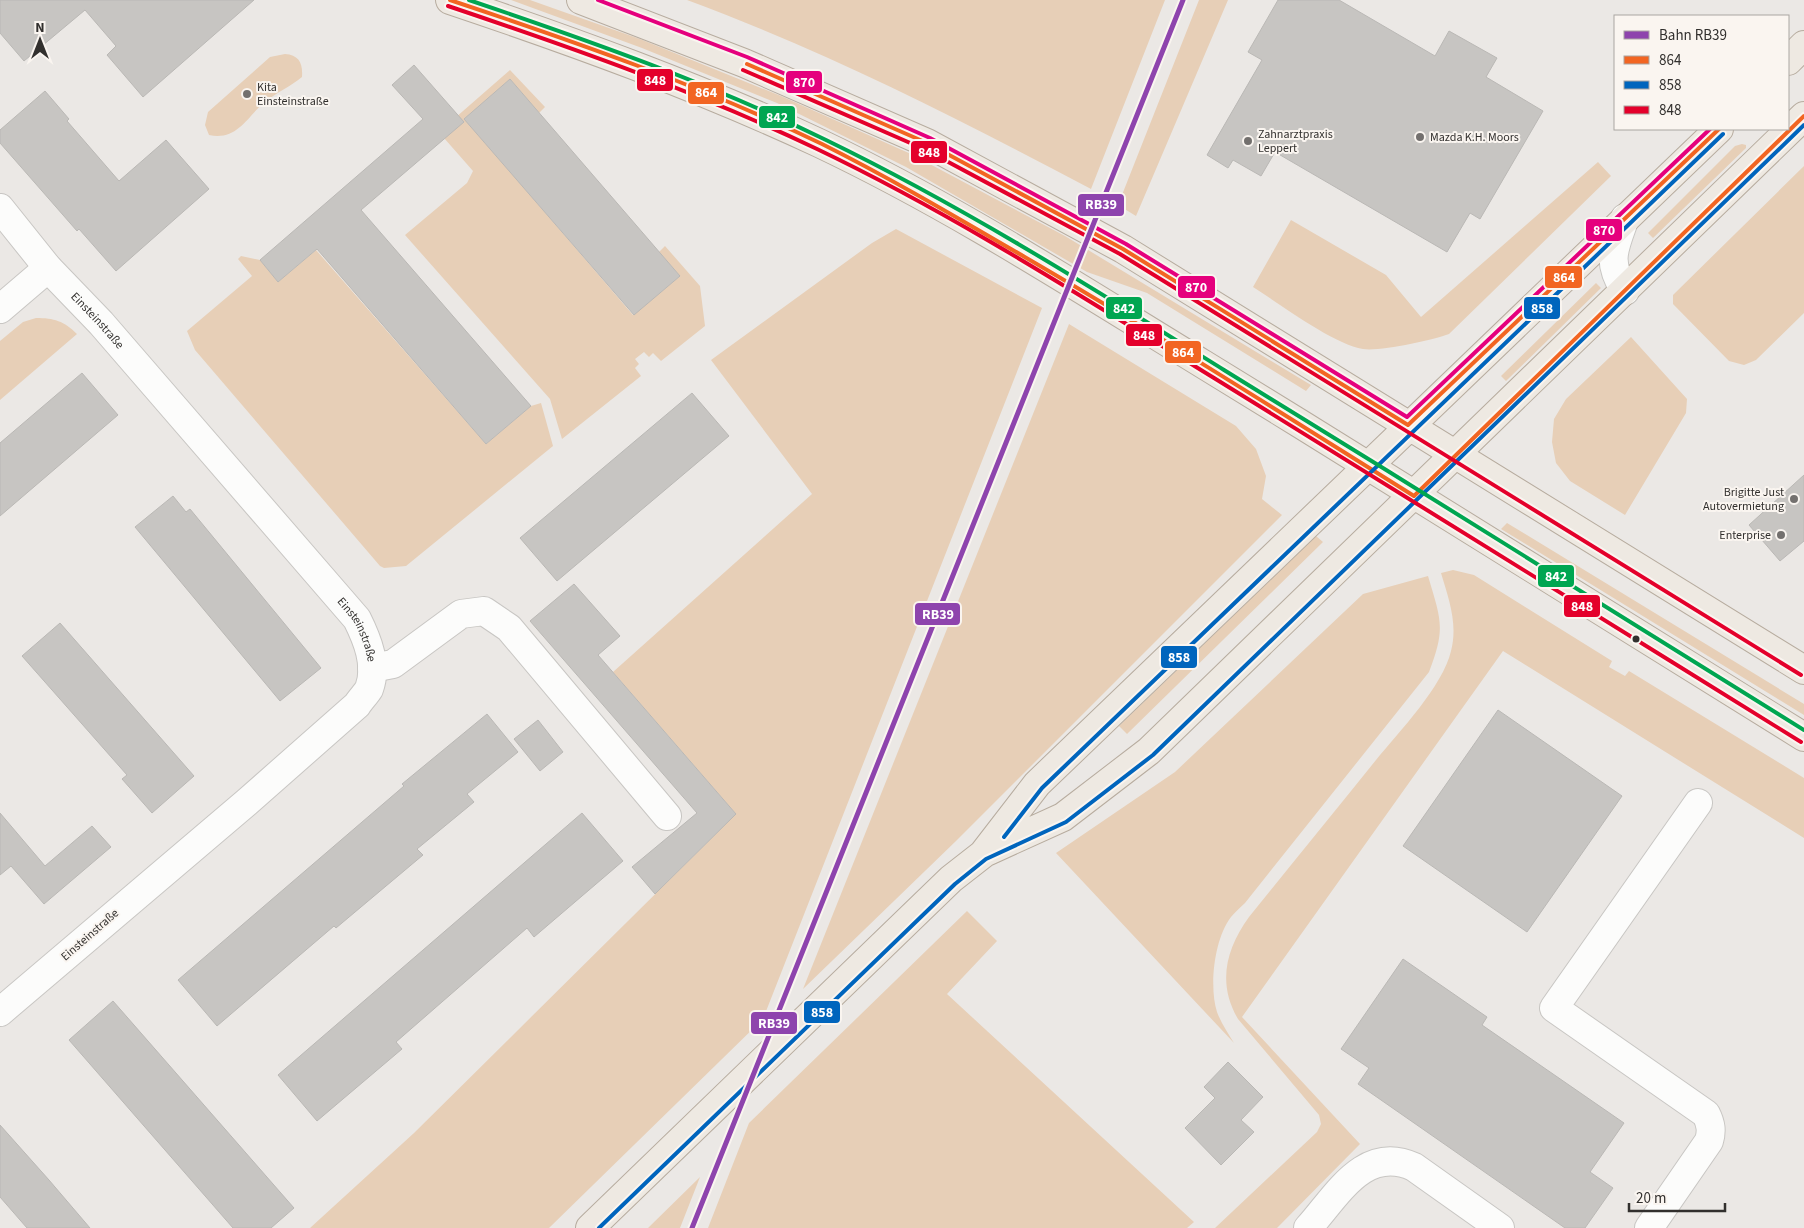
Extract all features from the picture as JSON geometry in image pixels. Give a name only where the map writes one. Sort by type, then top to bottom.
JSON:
[{"type":"main road","points":[[450,0],[627,62],[731,104],[821,144],[905,187],[1087,293],[1804,737]]},
{"type":"main road","points":[[580,0],[744,63],[927,143],[1123,249],[1408,425],[1454,456],[1804,670]]},
{"type":"main road","points":[[1789,60],[1804,45]]},
{"type":"main road","points":[[983,854],[1037,784],[1408,425],[1718,130]]},
{"type":"main road","points":[[590,1228],[951,879],[983,854],[1063,817],[1149,751],[1625,291],[1788,130]]},
{"type":"street","name":"Einsteinstraße","points":[[0,208],[48,268],[101,322],[356,618],[369,644],[372,668],[369,689],[357,705],[247,802],[0,1012]]},
{"type":"street","points":[[1625,218],[1613,251],[1612,264],[1616,277],[1625,291]]},
{"type":"street","points":[[0,309],[48,268]]},
{"type":"street","points":[[372,668],[393,664],[461,614],[484,611],[509,628],[667,816]]},
{"type":"street","points":[[1649,1228],[1709,1141],[1711,1128],[1706,1114],[1554,1008],[1698,803]]},
{"type":"street","points":[[1308,1228],[1363,1168],[1386,1160],[1400,1161],[1414,1167],[1500,1228]]},
{"type":"shaded area","points":[[511,0],[530,0],[640,39],[781,96],[911,154],[1065,236],[1311,385],[1306,391],[1147,293],[1087,272],[906,167],[777,103],[642,48]]},
{"type":"shaded area","points":[[687,0],[1165,0],[1091,189],[992,137],[842,64]]},
{"type":"shaded area","points":[[1199,0],[1228,0],[1136,216],[1118,205]]},
{"type":"shaded area","points":[[285,54],[297,58],[301,64],[302,77],[266,101],[235,131],[219,136],[209,135],[205,125],[208,112],[270,57]]},
{"type":"shaded area","points":[[510,70],[545,107],[539,113],[510,79],[465,119],[633,315],[680,276],[659,252],[665,246],[700,286],[705,326],[661,361],[653,353],[649,357],[644,352],[635,359],[639,364],[635,368],[641,376],[562,439],[550,399],[405,235],[467,183],[473,171],[444,138],[447,125]]},
{"type":"shaded area","points":[[1746,145],[1746,148],[1653,238],[1648,233],[1735,146]]},
{"type":"shaded area","points":[[1598,162],[1611,176],[1449,334],[1393,347],[1363,349],[1351,346],[1322,332],[1253,287],[1291,220],[1386,275],[1421,317]]},
{"type":"shaded area","points":[[1804,166],[1804,313],[1756,360],[1744,365],[1729,361],[1673,304],[1673,295]]},
{"type":"shaded area","points":[[896,229],[1042,308],[763,1019],[549,1228],[310,1228],[414,1133],[736,814],[613,672],[812,494],[711,360],[872,243]]},
{"type":"shaded area","points":[[316,250],[486,444],[531,406],[541,403],[553,446],[406,566],[384,568],[380,566],[195,350],[187,331],[252,276],[238,259],[241,256],[260,260],[278,282]]},
{"type":"shaded area","points":[[1596,283],[1601,288],[1506,381],[1501,376]]},
{"type":"shaded area","points":[[36,318],[58,321],[68,326],[77,334],[0,400],[0,341],[23,322]]},
{"type":"shaded area","points":[[1069,324],[1236,426],[1256,449],[1266,476],[1262,499],[1282,515],[956,841],[803,989]]},
{"type":"shaded area","points":[[1631,337],[1687,399],[1686,413],[1625,515],[1570,481],[1556,463],[1552,442],[1554,419],[1566,399]]},
{"type":"shaded area","points":[[1507,523],[1804,704],[1804,715],[1501,529]]},
{"type":"shaded area","points":[[1316,536],[1323,542],[1127,734],[1119,726]]},
{"type":"shaded area","points":[[1453,570],[1474,575],[1612,661],[1609,667],[1625,676],[1629,671],[1804,778],[1804,838],[1503,651],[1242,1017],[1360,1144],[1277,1228],[1215,1228],[1317,1132],[1321,1124],[1319,1115],[1238,1019],[1232,1006],[1226,979],[1230,954],[1241,929],[1249,917],[1408,722],[1439,679],[1451,651],[1454,631],[1452,612],[1441,573]]},
{"type":"shaded area","points":[[1428,576],[1440,624],[1438,645],[1429,672],[1225,926],[1217,950],[1213,990],[1220,1020],[1234,1043],[1056,853],[1175,772],[1363,594]]},
{"type":"shaded area","points":[[967,911],[997,941],[947,994],[1194,1222],[1187,1228],[708,1228],[749,1123]]},
{"type":"shaded area","points":[[700,1177],[680,1228],[648,1228]]},
{"type":"building","points":[[0,0],[254,0],[143,97],[107,55],[116,46],[85,10],[24,61],[0,33]]},
{"type":"building","name":"Mazda K.H. Moors","points":[[1278,0],[1339,0],[1435,56],[1449,31],[1497,58],[1486,77],[1543,111],[1480,219],[1470,213],[1447,252],[1275,152],[1261,176],[1233,160],[1228,168],[1207,155],[1262,60],[1248,52]]},
{"type":"building","points":[[414,65],[464,122],[361,210],[531,406],[486,444],[317,249],[278,282],[260,260],[423,119],[392,85]]},
{"type":"building","points":[[510,79],[680,276],[634,315],[464,119]]},
{"type":"building","points":[[45,91],[69,119],[67,121],[119,181],[166,140],[209,189],[116,271],[79,229],[77,231],[0,143],[0,130]]},
{"type":"building","points":[[82,373],[118,415],[0,516],[0,443]]},
{"type":"building","points":[[692,393],[729,436],[557,581],[520,538]]},
{"type":"building","name":"Enterprise","points":[[1804,475],[1804,541],[1780,561],[1749,525]]},
{"type":"building","points":[[173,496],[186,512],[190,509],[321,668],[280,701],[135,527]]},
{"type":"building","points":[[574,584],[620,636],[598,655],[736,814],[655,894],[632,867],[697,813],[530,621]]},
{"type":"building","points":[[60,623],[194,776],[152,813],[122,779],[127,775],[22,656]]},
{"type":"building","points":[[1498,710],[1622,796],[1527,932],[1403,846]]},
{"type":"building","points":[[487,714],[518,752],[467,794],[474,802],[417,849],[423,855],[336,928],[334,926],[217,1026],[178,980],[404,786],[402,784]]},
{"type":"building","points":[[538,720],[563,752],[540,771],[514,739]]},
{"type":"building","points":[[0,813],[45,866],[92,826],[111,847],[44,904],[11,866],[0,875]]},
{"type":"building","points":[[582,813],[623,861],[534,937],[527,928],[396,1042],[402,1049],[317,1121],[278,1075]]},
{"type":"building","points":[[1403,959],[1487,1017],[1482,1025],[1624,1123],[1590,1172],[1613,1188],[1585,1228],[1565,1228],[1358,1084],[1369,1068],[1341,1049]]},
{"type":"building","points":[[113,1001],[294,1208],[271,1228],[233,1228],[69,1040]]},
{"type":"building","points":[[1228,1062],[1263,1097],[1241,1120],[1254,1132],[1221,1165],[1185,1128],[1215,1098],[1204,1087]]},
{"type":"building","points":[[0,1125],[90,1228],[27,1228],[0,1197]]},
{"type":"rail line","name":"RB39","points":[[692,1228],[1183,0]]},
{"type":"transit line","name":"864","points":[[450,0],[544,32],[685,84],[822,144],[891,180],[1056,275],[1414,496]]},
{"type":"transit line","name":"842","points":[[469,0],[650,64],[739,100],[826,140],[928,193],[1126,309],[1804,730]]},
{"type":"transit line","name":"870","points":[[598,0],[747,57],[930,138],[1126,244],[1407,417],[1709,130]]},
{"type":"transit line","name":"848","points":[[448,6],[635,72],[727,109],[817,149],[919,201],[1019,258],[1117,318],[1801,742]]},
{"type":"transit line","name":"864","points":[[747,64],[927,143],[1123,249],[1408,425]]},
{"type":"transit line","name":"848","points":[[743,70],[924,149],[1120,254],[1801,675]]},
{"type":"transit line","name":"864","points":[[1414,496],[1804,116]]},
{"type":"transit line","name":"858","points":[[599,1228],[955,884],[986,859],[1066,822],[1153,755],[1804,125]]},
{"type":"transit line","name":"864","points":[[1408,425],[1718,130]]},
{"type":"transit line","name":"858","points":[[1004,837],[1042,788],[1723,134]]},
{"type":"place","name":"Kita Einsteinstraße","points":[[247,94]]},
{"type":"place","name":"Mazda K.H. Moors","points":[[1420,137]]},
{"type":"place","name":"Zahnarztpraxis Leppert","points":[[1248,141]]},
{"type":"place","name":"Brigitte Just Autovermietung","points":[[1794,499]]},
{"type":"place","name":"Enterprise","points":[[1781,535]]}]
